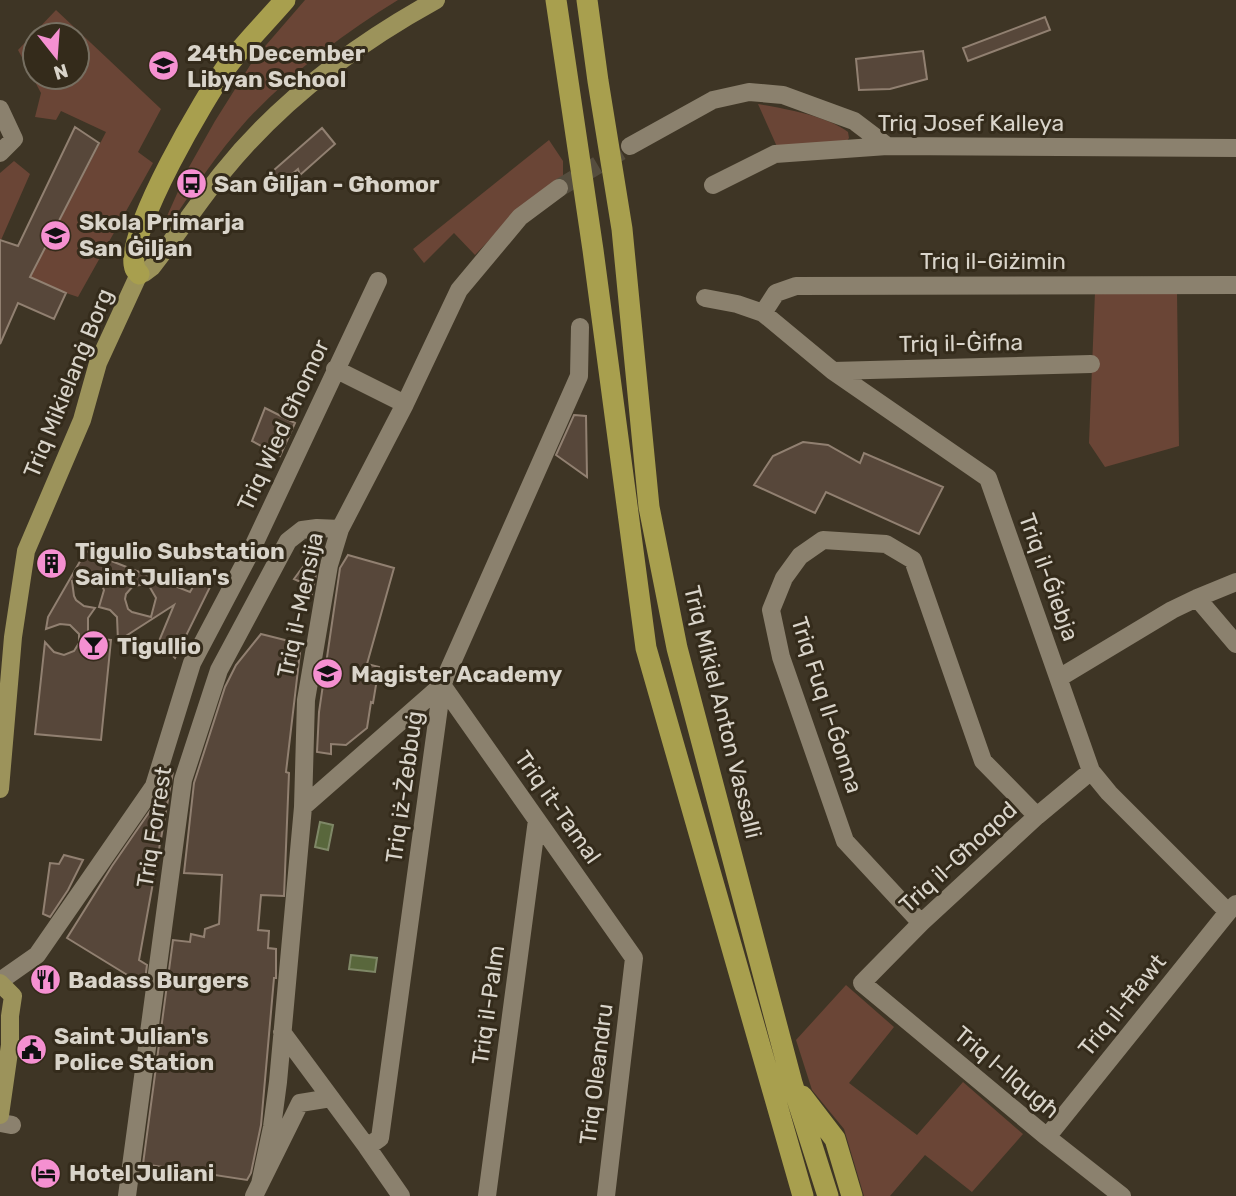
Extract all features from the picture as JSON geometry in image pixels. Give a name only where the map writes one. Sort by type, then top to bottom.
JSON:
[{"type":"highway","points":[[139,274],[135,269],[134,259],[145,218],[183,137],[228,66],[285,0]]},
{"type":"highway","points":[[556,0],[593,250],[646,648],[803,1196]]},
{"type":"highway","name":"Triq Mikiel Anton Vassalli","points":[[587,0],[622,229],[649,507],[677,648],[792,1083],[828,1196]]},
{"type":"highway","points":[[792,1083],[835,1139],[852,1196]]},
{"type":"main road","name":"Triq Mikielanġ Borg","points":[[0,789],[13,637],[26,551],[82,420],[98,363],[139,274],[152,267],[223,172],[264,126],[320,76],[362,44],[436,0]]},
{"type":"main road","points":[[0,982],[13,996],[5,1051],[4,1121]]},
{"type":"street","points":[[630,146],[713,100],[749,92],[783,95],[854,121],[887,146]]},
{"type":"street","points":[[0,108],[14,139],[0,153]]},
{"type":"street","name":"Triq Josef Kalleya","points":[[713,186],[775,154],[887,146],[1236,148]]},
{"type":"street","name":"Triq il-Mensija","points":[[257,1190],[275,1100],[303,807],[306,700],[329,565],[340,529],[405,404],[459,290],[520,217],[559,188]]},
{"type":"street","name":"Triq Wied Għomor","points":[[0,982],[37,955],[154,786],[192,663],[250,552],[378,281]]},
{"type":"street","name":"Triq il-Giżimin","points":[[763,313],[776,293],[796,286],[1236,285]]},
{"type":"street","points":[[705,298],[737,304],[763,313]]},
{"type":"street","name":"Triq il-Ǵiebja","points":[[763,313],[833,371],[988,478],[1091,771],[1109,793],[1232,908]]},
{"type":"street","name":"Triq iż-Żebbuġ","points":[[368,1147],[380,1138],[442,685],[579,376],[580,327]]},
{"type":"street","name":"Triq il-Ġifna","points":[[833,371],[1091,365]]},
{"type":"street","points":[[335,369],[405,404]]},
{"type":"street","name":"Triq Forrest","points":[[127,1196],[183,780],[219,670],[288,541],[302,530],[340,529]]},
{"type":"street","name":"Triq Fuq Il-Ǵonna","points":[[921,923],[845,841],[781,657],[771,610],[784,578],[800,556],[823,540],[886,544],[913,560],[983,761],[1037,816]]},
{"type":"street","points":[[1059,678],[1172,610],[1236,582]]},
{"type":"street","points":[[1197,598],[1236,644]]},
{"type":"street","points":[[303,807],[442,685]]},
{"type":"street","name":"Triq it-Tamal","points":[[442,685],[634,958]]},
{"type":"street","name":"Triq il-Għoqod","points":[[862,983],[921,923],[1037,816],[1091,771]]},
{"type":"street","points":[[154,786],[183,780]]},
{"type":"street","name":"Triq il-Palm","points":[[487,1196],[537,820]]},
{"type":"street","name":"Triq il-Ħawt","points":[[1046,1137],[1232,908]]},
{"type":"street","name":"Triq Oleandru","points":[[606,1196],[634,958]]},
{"type":"street","name":"Triq l-Ilqugħ","points":[[862,983],[1046,1137],[1122,1196]]},
{"type":"street","points":[[282,1032],[401,1196]]},
{"type":"street","points":[[275,1100],[300,1103],[331,1098]]},
{"type":"street","name":"Triq il-Mensija","points":[[257,1190],[300,1103]]},
{"type":"shaded area","points":[[305,0],[398,0],[318,55],[281,86],[225,146],[167,228],[163,225],[189,167],[215,121],[254,59]]},
{"type":"shaded area","points":[[56,10],[68,21],[46,21]]},
{"type":"shaded area","points":[[91,43],[161,109],[138,152],[153,163],[78,297],[30,277],[106,132],[61,111],[56,120],[35,117],[40,91],[91,91]]},
{"type":"shaded area","points":[[758,104],[829,121],[848,132],[849,138],[846,142],[778,149]]},
{"type":"shaded area","points":[[549,140],[563,161],[563,176],[518,210],[475,255],[454,233],[424,263],[413,249]]},
{"type":"shaded area","points":[[14,161],[30,174],[1,240],[0,173]]},
{"type":"shaded area","points":[[1095,292],[1177,292],[1179,446],[1105,467],[1089,443]]},
{"type":"shaded area","points":[[320,822],[333,825],[328,850],[315,847]]},
{"type":"shaded area","points":[[351,955],[377,958],[375,972],[349,969]]},
{"type":"shaded area","points":[[846,985],[894,1027],[849,1083],[917,1135],[963,1082],[1023,1134],[972,1192],[925,1155],[890,1196],[864,1196],[844,1129],[812,1090],[796,1040]]},
{"type":"building","points":[[1045,17],[1050,30],[968,61],[963,48]]},
{"type":"building","points":[[923,51],[927,79],[890,89],[859,90],[856,59]]},
{"type":"building","points":[[75,127],[99,143],[30,277],[66,293],[54,319],[18,303],[0,344],[0,240],[18,246]]},
{"type":"building","points":[[322,128],[335,144],[300,175],[298,169],[276,188],[266,177]]},
{"type":"building","points":[[265,408],[295,423],[280,456],[252,441]]},
{"type":"building","points":[[574,415],[586,416],[587,477],[556,455]]},
{"type":"building","points":[[803,442],[828,445],[860,463],[864,453],[943,487],[919,534],[826,492],[815,513],[754,485],[773,456]]},
{"type":"building","name":"Tigullio","points":[[86,551],[190,592],[197,580],[210,587],[175,658],[159,641],[174,605],[118,641],[117,617],[110,610],[99,607],[104,590],[100,581],[91,576],[72,581],[76,600],[84,606],[95,608],[88,618],[88,631],[98,639],[111,640],[101,740],[35,734],[45,642],[54,652],[64,655],[74,651],[79,643],[79,634],[70,625],[60,624],[46,629],[48,617]],"holes":[[[148,584],[156,598],[151,617],[132,612],[125,599],[133,586]]]},
{"type":"building","points":[[348,555],[394,568],[367,664],[379,667],[367,728],[346,745],[331,744],[331,754],[317,752],[319,712],[340,568]]},
{"type":"building","points":[[308,560],[318,564],[312,594],[301,590],[303,583],[294,579]]},
{"type":"building","points":[[261,634],[301,644],[286,772],[289,773],[284,896],[261,895],[258,930],[269,931],[268,948],[276,949],[276,978],[261,1125],[251,1173],[247,1180],[143,1164],[173,940],[190,942],[191,934],[204,937],[205,929],[219,924],[222,875],[184,873],[194,783],[225,687],[236,665]]},
{"type":"building","points":[[173,772],[139,960],[147,965],[142,984],[67,938],[163,792]]},
{"type":"building","points":[[64,855],[83,860],[50,917],[43,914],[50,863],[59,864]]},
{"type":"tunnel","points":[[559,188],[630,146]]},
{"type":"place","name":"24th December Libyan School","points":[[164,66]]},
{"type":"place","name":"San Ġiljan - Għomor","points":[[191,184]]},
{"type":"place","name":"Skola Primarja San Ġiljan","points":[[56,235]]},
{"type":"place","name":"Tigulio Substation Saint Julian's","points":[[52,564]]},
{"type":"place","name":"Tigullio","points":[[94,646]]},
{"type":"place","name":"Magister Academy","points":[[328,674]]},
{"type":"place","name":"Badass Burgers","points":[[45,980]]},
{"type":"place","name":"Saint Julian's Police Station","points":[[31,1049]]},
{"type":"place","name":"Hotel Juliani","points":[[46,1173]]}]
